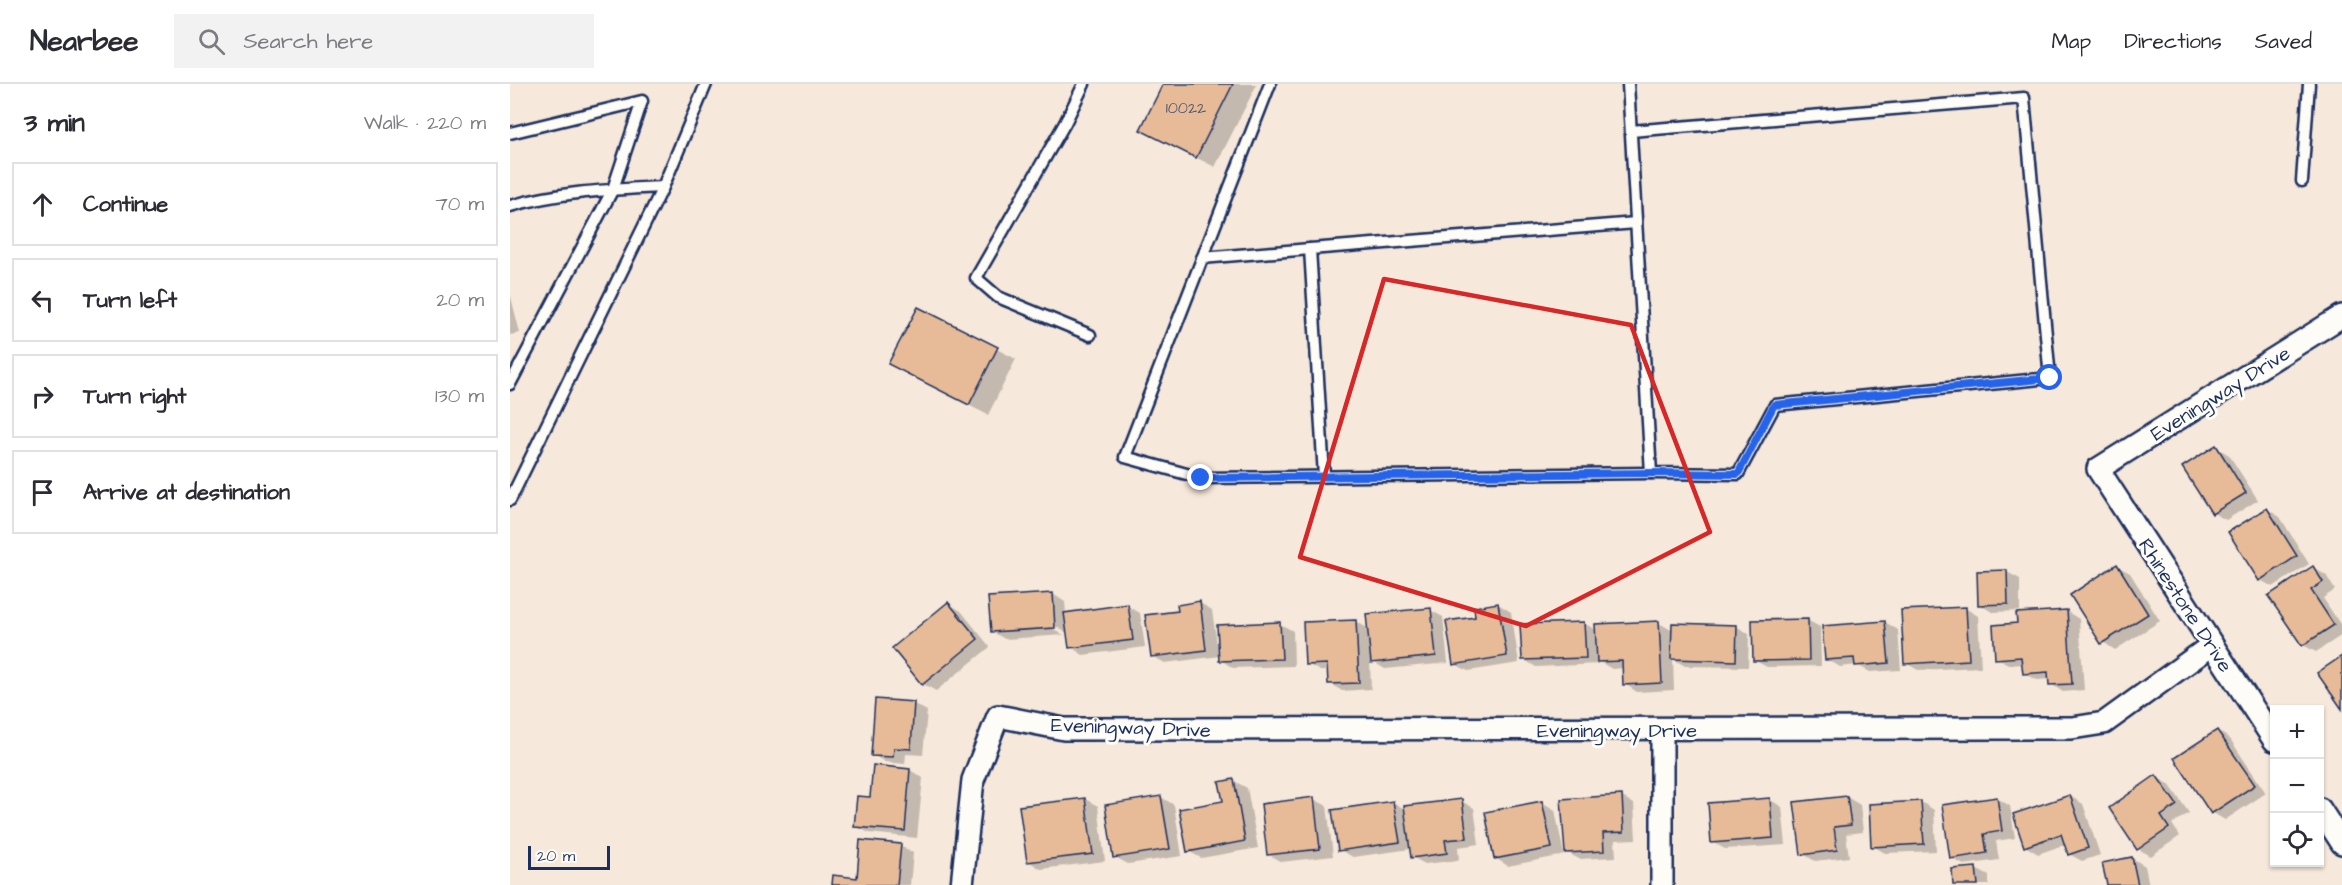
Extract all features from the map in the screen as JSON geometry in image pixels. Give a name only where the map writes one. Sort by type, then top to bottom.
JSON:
[{"type":"street","name":"Eveningway Drive","points":[[2098,469],[2342,316]]},
{"type":"street","name":"Rhinestone Drive","points":[[2098,469],[2270,734]]},
{"type":"street","name":"Eveningway Drive","points":[[962,885],[973,780],[998,716],[1064,729],[2072,728],[2104,723],[2212,645]]},
{"type":"street","points":[[1662,730],[1662,885]]},
{"type":"street","points":[[2322,813],[2342,843]]},
{"type":"lane","points":[[510,500],[663,187],[706,84]]},
{"type":"lane","points":[[1084,84],[1065,123],[976,278],[998,297],[1090,335]]},
{"type":"lane","points":[[1270,84],[1125,457],[1201,478],[1738,474],[1774,405],[2050,378],[2024,98],[1631,131]]},
{"type":"lane","points":[[1628,84],[1651,473]]},
{"type":"lane","points":[[2302,181],[2309,84]]},
{"type":"lane","points":[[510,133],[642,101],[614,189],[510,384]]},
{"type":"lane","points":[[510,206],[547,196],[663,187]]},
{"type":"lane","points":[[1202,258],[1636,223]]},
{"type":"lane","points":[[1310,249],[1324,476]]},
{"type":"highlighted area","points":[[1384,279],[1631,325],[1710,532],[1526,626],[1300,557]]},
{"type":"building","points":[[1163,84],[1233,84],[1196,158],[1140,130]]},
{"type":"building","points":[[918,307],[998,347],[969,405],[888,364]]},
{"type":"building","points":[[2216,445],[2246,493],[2212,514],[2182,467]]},
{"type":"building","points":[[2267,508],[2297,556],[2259,581],[2228,532]]},
{"type":"building","points":[[2117,564],[2148,614],[2101,644],[2070,595]]},
{"type":"building","points":[[2313,566],[2323,582],[2311,590],[2334,625],[2302,646],[2268,596]]},
{"type":"building","points":[[2007,570],[2008,604],[1978,605],[1977,571]]},
{"type":"building","points":[[1053,593],[1055,628],[991,632],[988,597]]},
{"type":"building","points":[[1200,601],[1206,650],[1151,657],[1145,615],[1178,611],[1177,605]]},
{"type":"building","points":[[948,602],[978,639],[922,685],[892,648]]},
{"type":"building","points":[[1498,603],[1507,656],[1453,665],[1446,621],[1475,617],[1474,607]]},
{"type":"building","points":[[1128,604],[1133,640],[1069,648],[1064,613]]},
{"type":"building","points":[[1966,607],[1969,660],[1904,664],[1901,610]]},
{"type":"building","points":[[1431,608],[1436,656],[1371,663],[1366,614]]},
{"type":"building","points":[[2067,610],[2072,684],[2049,685],[2048,672],[2023,674],[2021,657],[1995,659],[1993,625],[2017,623],[2016,613]]},
{"type":"building","points":[[1808,619],[1809,660],[1753,661],[1752,620]]},
{"type":"building","points":[[1356,620],[1359,683],[1328,684],[1327,664],[1305,665],[1303,622]]},
{"type":"building","points":[[1659,621],[1662,683],[1623,685],[1622,661],[1597,662],[1595,624]]},
{"type":"building","points":[[1885,621],[1889,663],[1855,666],[1854,658],[1825,660],[1822,626]]},
{"type":"building","points":[[1280,622],[1282,659],[1219,661],[1217,625]]},
{"type":"building","points":[[1584,622],[1586,658],[1522,660],[1520,624]]},
{"type":"building","points":[[1672,623],[1737,625],[1736,661],[1671,659]]},
{"type":"building","points":[[2342,656],[2342,709],[2317,673]]},
{"type":"building","points":[[875,699],[914,702],[911,749],[894,748],[893,757],[871,756]]},
{"type":"building","points":[[2217,730],[2255,785],[2211,814],[2174,758]]},
{"type":"building","points":[[873,765],[910,769],[905,831],[854,827],[857,796],[870,797]]},
{"type":"building","points":[[2156,775],[2177,805],[2161,816],[2169,828],[2137,850],[2109,808]]},
{"type":"building","points":[[1234,779],[1245,841],[1187,852],[1179,809],[1223,801],[1219,782]]},
{"type":"building","points":[[1622,795],[1624,832],[1603,833],[1604,851],[1565,853],[1561,799]]},
{"type":"building","points":[[2070,795],[2088,848],[2068,855],[2061,834],[2024,847],[2013,814]]},
{"type":"building","points":[[1161,796],[1170,849],[1113,858],[1105,805]]},
{"type":"building","points":[[1847,796],[1851,825],[1834,827],[1837,850],[1801,855],[1794,802]]},
{"type":"building","points":[[1314,797],[1320,849],[1267,855],[1261,804]]},
{"type":"building","points":[[1997,797],[2002,831],[1984,834],[1987,853],[1950,859],[1942,805]]},
{"type":"building","points":[[1085,798],[1093,854],[1027,862],[1019,806]]},
{"type":"building","points":[[1770,798],[1773,838],[1711,843],[1708,803]]},
{"type":"building","points":[[1462,799],[1467,838],[1445,840],[1447,853],[1411,858],[1404,806]]},
{"type":"building","points":[[1393,801],[1400,842],[1338,851],[1332,810]]},
{"type":"building","points":[[1542,801],[1552,848],[1494,859],[1485,812]]},
{"type":"building","points":[[1921,801],[1924,844],[1871,847],[1869,804]]},
{"type":"building","points":[[860,840],[901,844],[897,885],[832,885],[833,875],[857,878]]},
{"type":"building","points":[[2132,857],[2138,885],[2107,885],[2102,863]]},
{"type":"building","points":[[1976,867],[1978,885],[1953,885],[1952,869]]},
{"type":"route","points":[[1201,478],[1738,474],[1774,405],[2050,378]]}]
